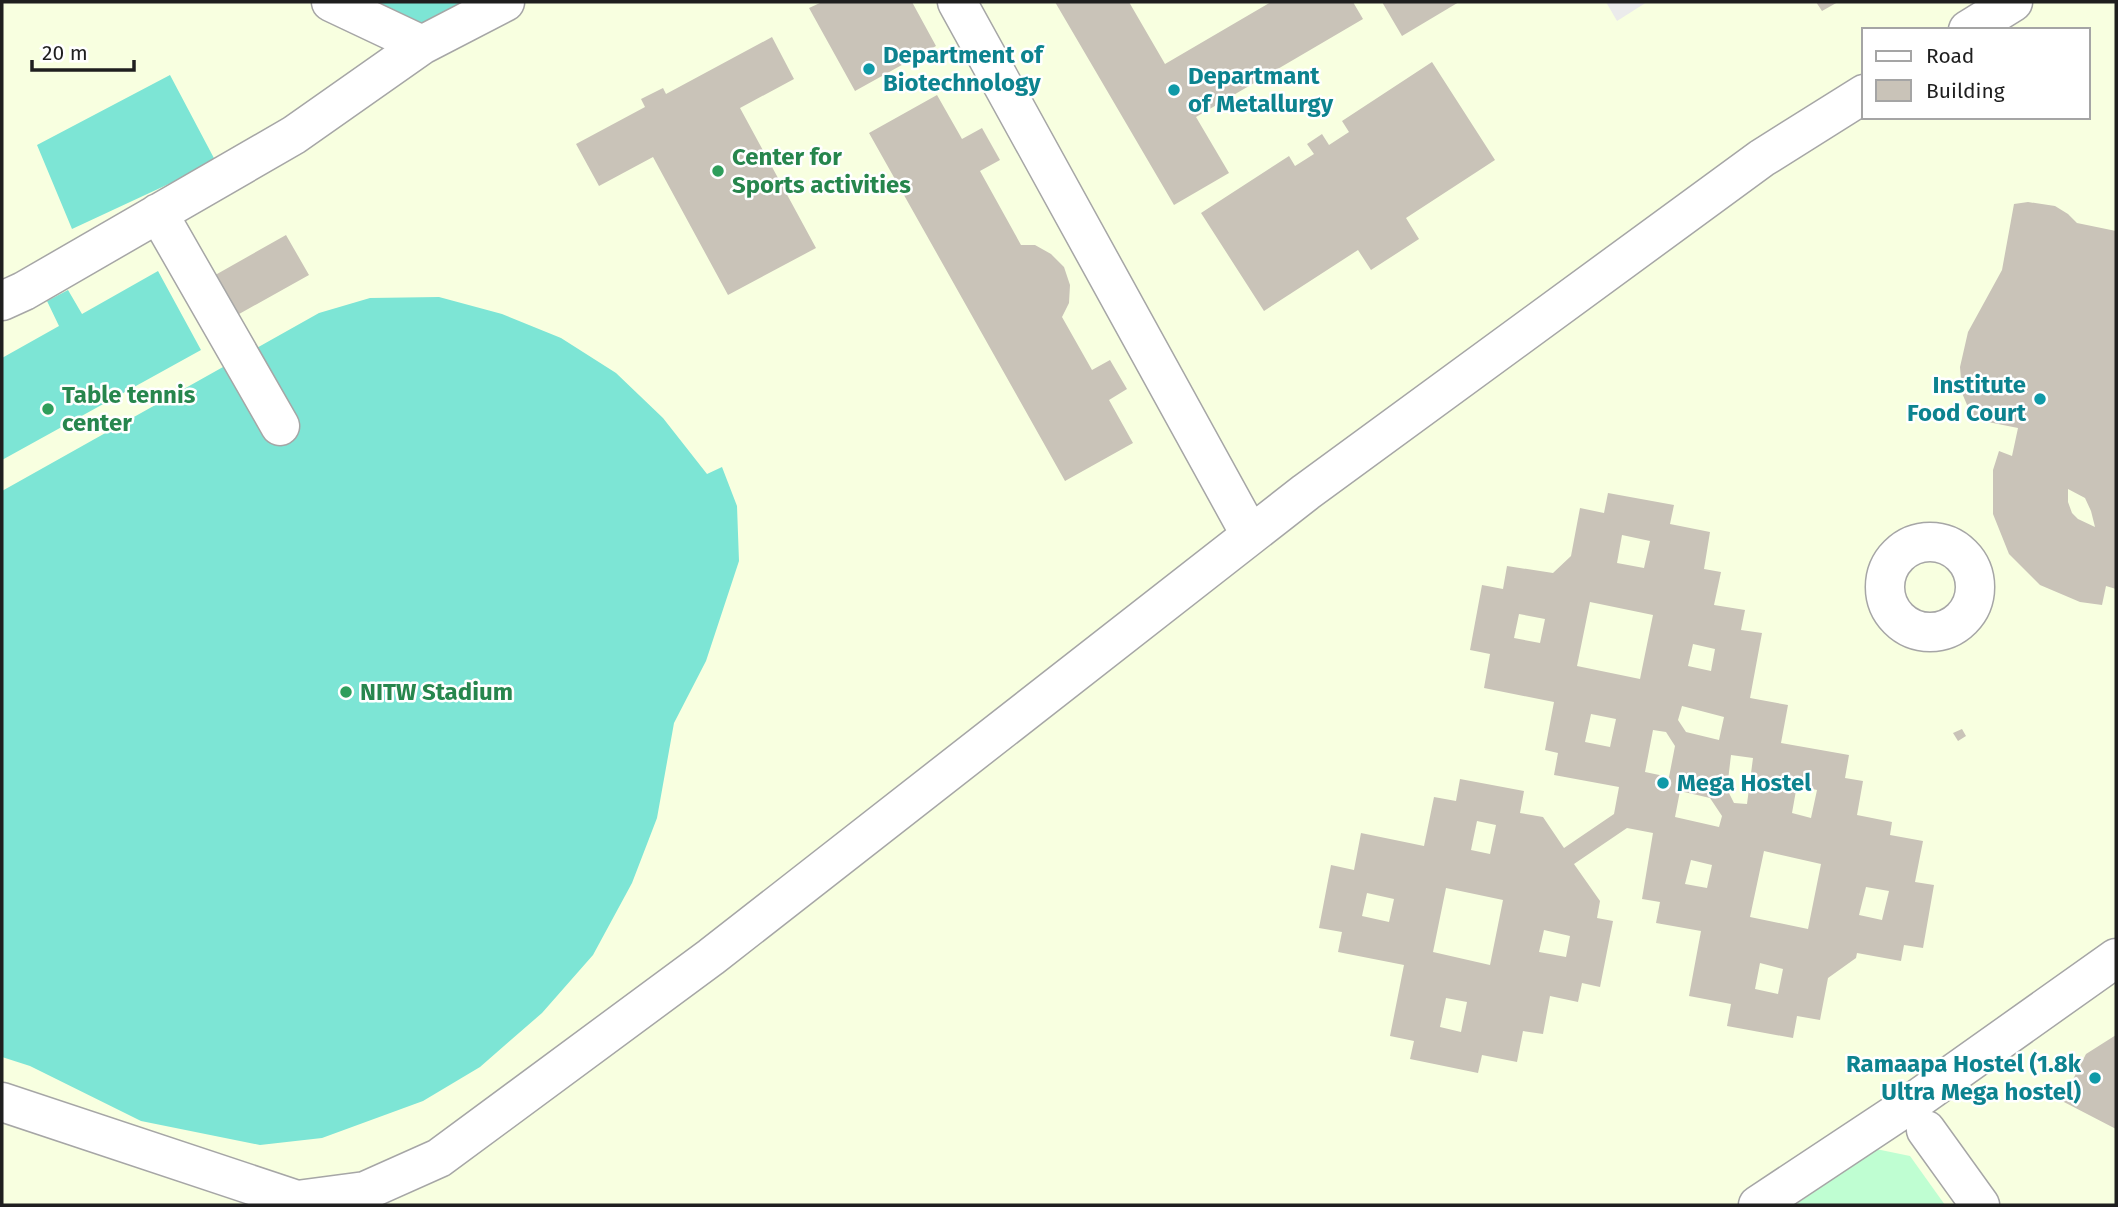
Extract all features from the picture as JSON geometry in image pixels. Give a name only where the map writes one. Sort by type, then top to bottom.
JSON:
[{"type":"street","points":[[331,2],[422,45]]},
{"type":"street","points":[[2,301],[294,135],[422,45],[505,2]]},
{"type":"street","points":[[957,2],[1250,534]]},
{"type":"street","points":[[1971,28],[2013,2]]},
{"type":"street","points":[[2,1102],[297,1199],[365,1191],[439,1158],[711,957],[1250,534],[1762,158],[1862,95]]},
{"type":"street","points":[[158,214],[280,426]]},
{"type":"street","points":[[1758,1205],[1909,1105],[2116,958]]},
{"type":"street","points":[[1926,1130],[1980,1205]]},
{"type":"shaded area","points":[[2,2],[2116,2],[2116,1205],[2,1205]]},
{"type":"shaded area","points":[[331,2],[505,2],[422,45]]},
{"type":"shaded area","points":[[1606,2],[1647,2],[1617,21]]},
{"type":"shaded area","points":[[170,75],[216,162],[72,229],[37,145]]},
{"type":"shaded area","name":"Table tennis center","points":[[158,271],[201,350],[2,460],[2,358],[59,326],[47,301],[68,290],[82,314]]},
{"type":"shaded area","name":"NITW Stadium","points":[[439,297],[502,314],[561,338],[616,373],[663,418],[707,474],[722,467],[737,506],[739,561],[706,661],[674,723],[657,818],[632,883],[593,955],[542,1013],[480,1067],[423,1101],[322,1138],[260,1145],[141,1121],[30,1066],[2,1057],[2,491],[319,313],[370,298]]},
{"type":"green space","points":[[1876,1149],[1910,1156],[1945,1205],[1795,1205]]},
{"type":"building","name":"Department of Biotechnology","points":[[822,2],[912,2],[936,46],[855,91],[809,8]]},
{"type":"building","name":"Departmant of Metallurgy","points":[[1055,2],[1129,2],[1165,64],[1271,2],[1353,2],[1363,19],[1196,117],[1229,173],[1174,205]]},
{"type":"building","name":"Departmant of Metallurgy","points":[[1382,2],[1459,2],[1402,36]]},
{"type":"building","points":[[1816,2],[1838,2],[1822,11]]},
{"type":"building","name":"Center for Sports activities","points":[[772,37],[794,79],[740,108],[816,248],[728,295],[653,157],[599,186],[576,144],[645,107],[641,99],[663,88],[666,94]]},
{"type":"building","points":[[1432,62],[1495,160],[1406,218],[1419,239],[1371,270],[1358,250],[1264,311],[1201,213],[1289,156],[1295,166],[1314,154],[1307,144],[1322,134],[1329,145],[1349,132],[1342,121]]},
{"type":"building","points":[[937,95],[962,139],[982,128],[1000,160],[980,171],[1021,245],[1035,245],[1051,254],[1064,267],[1070,285],[1069,303],[1062,317],[1092,370],[1110,360],[1127,389],[1109,400],[1133,443],[1065,481],[869,133]]},
{"type":"building","name":"Institute Food Court","points":[[2028,202],[2055,206],[2077,223],[2116,231],[2116,589],[2106,586],[2102,605],[2080,602],[2040,585],[2009,554],[1993,514],[1993,470],[1999,451],[2012,456],[2018,428],[1973,419],[1962,393],[1960,367],[1968,332],[2002,270],[2014,204]],"holes":[[[2068,489],[2085,498],[2091,511],[2095,527],[2072,513],[2068,502]]]},
{"type":"building","points":[[286,235],[309,275],[232,318],[210,278]]},
{"type":"building","name":"Mega Hostel","points":[[1608,493],[1674,505],[1670,524],[1710,532],[1704,569],[1721,572],[1714,605],[1745,610],[1741,630],[1762,633],[1750,698],[1788,705],[1781,743],[1849,755],[1845,778],[1863,781],[1857,815],[1892,822],[1890,835],[1923,841],[1915,882],[1934,885],[1923,948],[1904,945],[1901,961],[1857,953],[1856,958],[1828,978],[1820,1020],[1797,1016],[1793,1038],[1727,1026],[1731,1004],[1689,996],[1701,931],[1656,923],[1660,902],[1642,899],[1653,833],[1627,828],[1574,864],[1600,901],[1597,918],[1613,921],[1600,987],[1582,983],[1578,1002],[1550,996],[1543,1034],[1523,1031],[1517,1062],[1482,1055],[1478,1073],[1410,1059],[1414,1041],[1390,1036],[1404,965],[1338,952],[1342,932],[1319,928],[1331,865],[1354,870],[1361,833],[1424,846],[1434,797],[1456,801],[1460,779],[1524,791],[1520,813],[1543,817],[1564,848],[1614,814],[1619,787],[1554,775],[1558,753],[1545,750],[1554,702],[1484,688],[1490,654],[1470,650],[1482,585],[1503,589],[1507,566],[1553,573],[1571,556],[1580,508],[1604,513]],"holes":[[[1622,535],[1650,541],[1644,568],[1617,563]],[[1590,602],[1653,615],[1640,679],[1577,666]],[[1519,614],[1545,619],[1540,643],[1514,638]],[[1693,644],[1715,649],[1711,671],[1688,666]],[[1682,706],[1724,717],[1719,740],[1686,732],[1678,720]],[[1591,714],[1616,719],[1610,747],[1585,742]],[[1653,730],[1666,732],[1675,746],[1669,777],[1645,772]],[[1731,755],[1753,758],[1747,804],[1734,803],[1727,789]],[[1797,785],[1817,790],[1811,818],[1792,813]],[[1680,791],[1710,798],[1722,816],[1719,827],[1675,817]],[[1477,821],[1496,825],[1490,854],[1471,850]],[[1764,851],[1821,864],[1808,929],[1750,917]],[[1691,860],[1712,865],[1707,888],[1685,884]],[[1866,887],[1889,891],[1882,920],[1859,915]],[[1446,888],[1503,900],[1490,965],[1433,952]],[[1367,893],[1394,899],[1389,922],[1362,916]],[[1544,930],[1570,936],[1566,957],[1539,952]],[[1760,963],[1783,969],[1778,994],[1755,989]],[[1446,998],[1467,1002],[1461,1032],[1440,1027]]]},
{"type":"building","points":[[1962,729],[1966,736],[1958,741],[1953,733]]},
{"type":"building","name":"Ramaapa Hostel (1.8k Ultra Mega hostel)","points":[[2116,1035],[2116,1129],[2062,1101],[2086,1054]]},
{"type":"place","name":"Department of Biotechnology","points":[[869,69]]},
{"type":"place","name":"Departmant of Metallurgy","points":[[1174,90]]},
{"type":"place","name":"Center for Sports activities","points":[[718,171]]},
{"type":"place","name":"Institute Food Court","points":[[2040,399]]},
{"type":"place","name":"Table tennis center","points":[[48,409]]},
{"type":"place","name":"NITW Stadium","points":[[346,692]]},
{"type":"place","name":"Mega Hostel","points":[[1663,783]]},
{"type":"place","name":"Ramaapa Hostel (1.8k Ultra Mega hostel)","points":[[2095,1078]]}]
